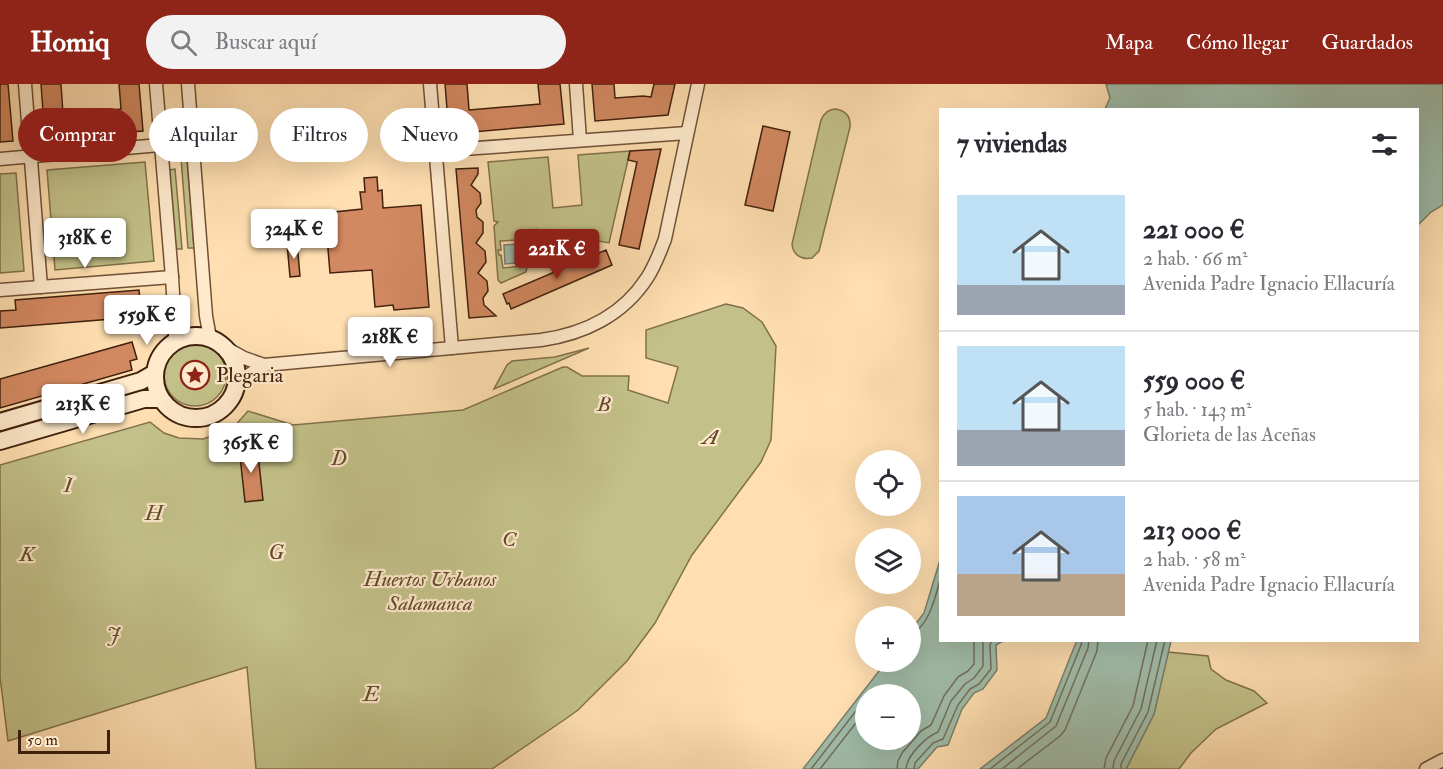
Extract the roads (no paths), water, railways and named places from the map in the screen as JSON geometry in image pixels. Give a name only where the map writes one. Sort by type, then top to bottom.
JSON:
[{"type":"main road","points":[[186,337],[210,338],[219,342],[234,358],[238,382],[233,398],[222,410],[208,417],[193,419],[183,417],[171,410],[160,399],[155,373],[158,361],[175,341],[186,337]]},
{"type":"main road","points":[[0,422],[141,381],[155,373]]},
{"type":"main road","points":[[0,441],[144,399],[160,399]]},
{"type":"street","points":[[25,84],[27,108]]},
{"type":"street","points":[[156,84],[158,108]]},
{"type":"street","points":[[188,84],[206,316],[210,338]]},
{"type":"street","points":[[430,84],[432,108]]},
{"type":"street","points":[[576,84],[580,140]]},
{"type":"street","points":[[226,348],[264,365],[541,340],[570,335],[600,322],[624,305],[636,293],[652,269],[665,239],[698,84]]},
{"type":"street","points":[[479,148],[687,133]]},
{"type":"street","points":[[0,159],[18,158]]},
{"type":"street","points":[[31,162],[42,287]]},
{"type":"street","points":[[162,162],[172,277],[175,341]]},
{"type":"street","points":[[436,162],[452,348]]},
{"type":"street","points":[[0,290],[172,277]]},
{"type":"street","points":[[238,382],[264,365]]},
{"type":"street","points":[[1426,769],[1443,760]]},
{"type":"water","points":[[1106,84],[1443,84],[1443,205],[1431,212],[1419,224],[1419,108],[1105,108],[1110,98]]},
{"type":"water","points":[[518,244],[520,249],[516,250],[517,263],[505,264],[504,245]]},
{"type":"water","points":[[939,563],[939,642],[1001,642],[996,645],[997,670],[983,689],[974,693],[962,709],[948,745],[937,747],[918,769],[803,769],[855,702],[855,750],[921,750],[921,684],[869,684],[878,672],[921,672],[921,617]]},
{"type":"water","points":[[1076,642],[1171,642],[1154,714],[1126,769],[980,769],[1046,718]]},
{"type":"place","name":"Plegaria","points":[[195,375]]},
{"type":"park label","name":"B","points":[[604,404]]},
{"type":"park label","name":"A","points":[[710,437]]},
{"type":"park label","name":"D","points":[[339,458]]},
{"type":"park label","name":"I","points":[[68,485]]},
{"type":"park label","name":"H","points":[[154,513]]},
{"type":"park label","name":"C","points":[[509,539]]},
{"type":"park label","name":"G","points":[[276,552]]},
{"type":"park label","name":"K","points":[[27,554]]},
{"type":"park label","name":"Huertos Urbanos Salamanca","points":[[430,591]]},
{"type":"park label","name":"J","points":[[113,635]]},
{"type":"park label","name":"E","points":[[371,694]]}]
